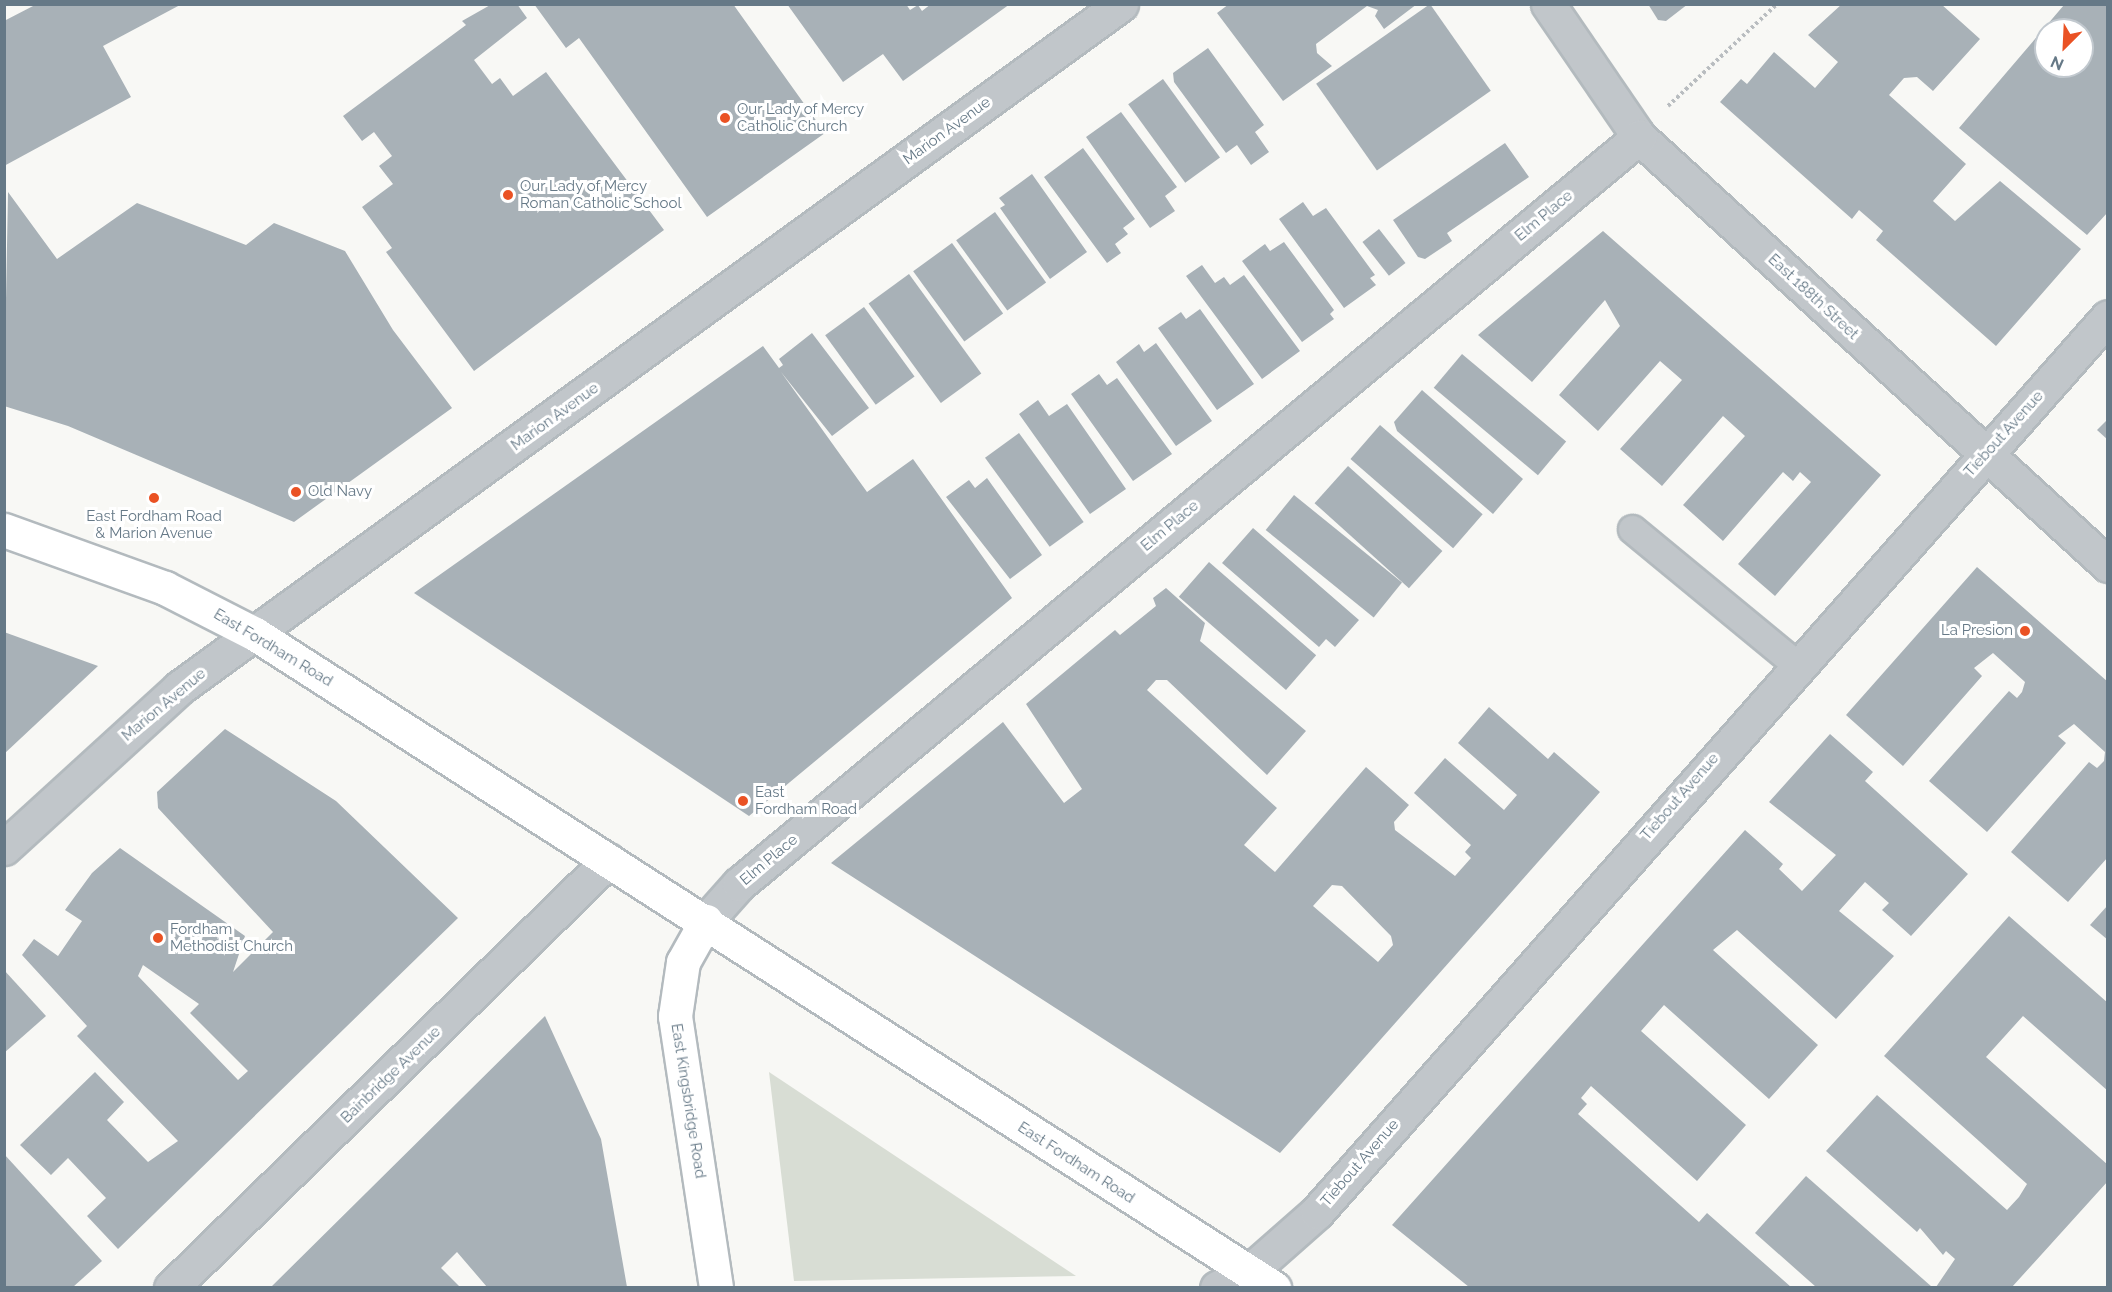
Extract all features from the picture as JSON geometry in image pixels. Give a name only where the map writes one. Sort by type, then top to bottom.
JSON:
[{"type":"main road","name":"East Fordham Road","points":[[4,530],[165,588],[255,634],[706,921],[1262,1280]]},
{"type":"main road","name":"East Kingsbridge Road","points":[[706,921],[683,962],[675,1016],[716,1287]]},
{"type":"street","name":"Marion Avenue","points":[[4,849],[179,688],[1120,4]]},
{"type":"street","name":"East 188th Street","points":[[1548,4],[1639,137],[1985,456],[2108,565]]},
{"type":"street","name":"Elm Place","points":[[706,921],[739,884],[1639,137]]},
{"type":"street","name":"Tiebout Avenue","points":[[1262,1280],[1317,1212],[1796,664],[2108,317]]},
{"type":"street","name":"Bainbridge Avenue","points":[[171,1287],[609,860]]},
{"type":"street","points":[[1217,1287],[1262,1280]]},
{"type":"lane","points":[[1632,529],[1796,664]]},
{"type":"path","points":[[1700,73],[1777,4]]},
{"type":"shaded area","points":[[769,1072],[1076,1276],[794,1281]]},
{"type":"building","name":"Our Lady of Mercy Roman Catholic School","points":[[492,4],[517,4],[527,18],[474,60],[492,84],[500,78],[513,96],[546,72],[664,230],[474,371],[386,252],[392,248],[362,207],[393,184],[379,166],[392,156],[374,132],[362,141],[343,116],[466,25],[462,21]]},
{"type":"building","name":"Our Lady of Mercy Catholic Church","points":[[534,4],[733,4],[825,133],[707,217],[579,38],[566,48]]},
{"type":"building","points":[[787,4],[906,4],[910,10],[918,5],[922,11],[931,4],[1010,4],[903,81],[883,54],[843,82]]},
{"type":"building","points":[[1229,4],[1417,4],[1384,29],[1375,16],[1378,10],[1367,6],[1316,44],[1317,53],[1332,66],[1283,101],[1217,13]]},
{"type":"building","points":[[1430,4],[1491,91],[1377,171],[1316,84]]},
{"type":"building","points":[[1648,4],[1688,4],[1666,21],[1658,20]]},
{"type":"building","points":[[1842,4],[1941,4],[1980,39],[1933,91],[1917,77],[1904,78],[1889,95],[1966,164],[1933,201],[1955,221],[2000,181],[2081,249],[1996,346],[1876,240],[1883,231],[1874,223],[1859,210],[1852,219],[1720,102],[1741,79],[1747,84],[1774,52],[1815,88],[1838,62],[1808,35]]},
{"type":"building","points":[[35,5],[180,5],[103,46],[131,97],[4,166],[4,21]]},
{"type":"building","points":[[2064,5],[2108,5],[2108,212],[2087,235],[1959,128],[2034,40],[2034,78],[2094,78],[2094,18],[2053,18]]},
{"type":"building","points":[[1208,48],[1264,125],[1255,132],[1269,152],[1251,165],[1237,145],[1226,153],[1174,82],[1173,73]]},
{"type":"building","points":[[1163,79],[1220,157],[1185,183],[1128,104]]},
{"type":"building","points":[[1121,112],[1177,187],[1165,196],[1175,211],[1150,228],[1086,137]]},
{"type":"building","points":[[1505,143],[1529,177],[1447,233],[1452,241],[1425,259],[1418,257],[1393,220]]},
{"type":"building","points":[[1083,148],[1135,219],[1123,228],[1128,234],[1115,244],[1121,253],[1107,263],[1044,177]]},
{"type":"building","points":[[1032,174],[1087,252],[1050,279],[1000,208],[1005,205],[999,198]]},
{"type":"building","points":[[8,192],[57,259],[137,203],[246,245],[274,223],[345,251],[393,330],[452,408],[294,522],[68,426],[4,406]]},
{"type":"building","points":[[1303,202],[1313,216],[1326,208],[1375,275],[1370,278],[1376,285],[1344,308],[1279,219]]},
{"type":"building","points":[[995,212],[1046,282],[1007,311],[956,240]]},
{"type":"building","points":[[1379,229],[1405,263],[1389,276],[1362,242]]},
{"type":"building","points":[[1603,231],[1881,475],[1775,596],[1738,564],[1811,482],[1800,472],[1793,481],[1783,472],[1723,541],[1683,505],[1745,436],[1723,416],[1662,486],[1620,449],[1682,380],[1660,361],[1598,431],[1559,395],[1620,326],[1605,300],[1532,382],[1478,335]]},
{"type":"building","points":[[1284,242],[1334,310],[1330,314],[1334,319],[1302,342],[1242,261],[1265,244],[1270,251]]},
{"type":"building","points":[[952,243],[1003,313],[964,342],[913,271]]},
{"type":"building","points":[[1202,265],[1215,283],[1224,277],[1230,285],[1244,275],[1300,351],[1262,379],[1186,276]]},
{"type":"building","points":[[909,274],[981,374],[941,403],[869,303]]},
{"type":"building","points":[[864,307],[915,377],[876,405],[825,335]]},
{"type":"building","points":[[1200,309],[1254,384],[1217,410],[1158,328],[1181,312],[1186,319]]},
{"type":"building","points":[[812,333],[869,408],[832,436],[781,372],[867,492],[913,459],[1012,598],[749,816],[414,593],[763,346],[779,368],[783,365],[779,359]]},
{"type":"building","points":[[1156,343],[1212,421],[1176,446],[1116,362],[1139,344],[1144,352]]},
{"type":"building","points":[[1462,354],[1566,441],[1538,475],[1434,388]]},
{"type":"building","points":[[1099,374],[1107,385],[1117,378],[1172,454],[1133,481],[1071,394]]},
{"type":"building","points":[[1422,390],[1523,479],[1493,514],[1397,431],[1394,422]]},
{"type":"building","points":[[1038,400],[1049,416],[1067,404],[1126,489],[1090,514],[1019,414]]},
{"type":"building","points":[[2108,419],[2108,440],[2097,430]]},
{"type":"building","points":[[1380,425],[1483,514],[1453,548],[1350,459]]},
{"type":"building","points":[[1019,433],[1084,522],[1050,547],[985,458]]},
{"type":"building","points":[[1348,466],[1442,551],[1409,588],[1315,503]]},
{"type":"building","points":[[987,478],[1042,555],[1010,579],[946,497],[969,480],[975,488]]},
{"type":"building","points":[[1294,495],[1402,582],[1374,617],[1266,530]]},
{"type":"building","points":[[1253,528],[1359,620],[1335,647],[1326,639],[1319,647],[1222,563]]},
{"type":"building","points":[[1209,562],[1316,655],[1286,690],[1179,597]]},
{"type":"building","points":[[1977,567],[2108,682],[2108,857],[2068,902],[2011,852],[2089,762],[2097,768],[2104,761],[2105,752],[2074,724],[2058,736],[2066,743],[1987,832],[1929,781],[2009,691],[2017,698],[2022,692],[2025,682],[1993,653],[1974,668],[1982,676],[1903,766],[1846,715]]},
{"type":"building","points":[[1166,588],[1205,623],[1200,641],[1306,731],[1267,775],[1167,680],[1156,680],[1147,690],[1277,808],[1244,845],[1275,872],[1366,767],[1409,805],[1394,822],[1395,830],[1455,876],[1471,858],[1465,852],[1471,845],[1414,793],[1445,758],[1504,810],[1517,795],[1458,743],[1489,707],[1548,759],[1554,752],[1600,792],[1280,1153],[831,863],[1003,722],[1064,803],[1082,789],[1026,704],[1115,630],[1120,635],[1156,606],[1153,598]],"holes":[[[1332,885],[1342,886],[1391,936],[1393,945],[1378,962],[1313,906]]]},
{"type":"building","points":[[4,632],[98,666],[4,754]]},
{"type":"building","points":[[225,729],[336,801],[458,918],[118,1249],[87,1216],[106,1198],[68,1158],[51,1175],[20,1145],[95,1072],[124,1102],[107,1120],[148,1162],[178,1141],[77,1036],[87,1026],[22,955],[34,939],[58,956],[82,921],[65,910],[92,873],[120,848],[245,936],[233,972],[273,932],[158,808],[157,792]],"holes":[[[143,965],[199,1004],[190,1013],[248,1071],[238,1080],[138,976]]]},
{"type":"building","points":[[1830,734],[1873,772],[1865,781],[1968,874],[1911,936],[1882,910],[1889,903],[1865,882],[1839,911],[1894,956],[1836,1019],[1737,930],[1713,950],[1818,1045],[1769,1099],[1664,1005],[1641,1031],[1746,1125],[1697,1181],[1591,1086],[1581,1098],[1587,1104],[1578,1114],[1699,1222],[1707,1213],[1791,1287],[1469,1287],[1392,1225],[1745,830],[1783,864],[1779,869],[1802,891],[1836,855],[1769,802]]},
{"type":"building","points":[[2108,905],[2108,940],[2090,925]]},
{"type":"building","points":[[2009,916],[2108,1003],[2108,1091],[2023,1016],[1986,1057],[2108,1165],[2108,1181],[2012,1287],[1936,1287],[1955,1259],[1946,1251],[1943,1255],[1920,1228],[1917,1232],[1826,1151],[1877,1095],[2007,1210],[2019,1197],[2027,1184],[1884,1056]]},
{"type":"building","points":[[4,970],[46,1016],[4,1053]]},
{"type":"building","points":[[545,1016],[601,1139],[627,1287],[487,1287],[457,1252],[441,1268],[460,1287],[271,1287]]},
{"type":"building","points":[[4,1154],[102,1261],[73,1287],[4,1287]]},
{"type":"building","points":[[1806,1176],[1932,1287],[1816,1287],[1755,1233]]},
{"type":"place","name":"Our Lady of Mercy Catholic Church","points":[[725,118]]},
{"type":"place","name":"Our Lady of Mercy Roman Catholic School","points":[[508,195]]},
{"type":"place","name":"Old Navy","points":[[296,492]]},
{"type":"place","name":"East Fordham Road & Marion Avenue","points":[[154,498]]},
{"type":"place","name":"La Presion","points":[[2025,631]]},
{"type":"place","name":"East Fordham Road","points":[[743,801]]},
{"type":"place","name":"Fordham Methodist Church","points":[[158,938]]}]
